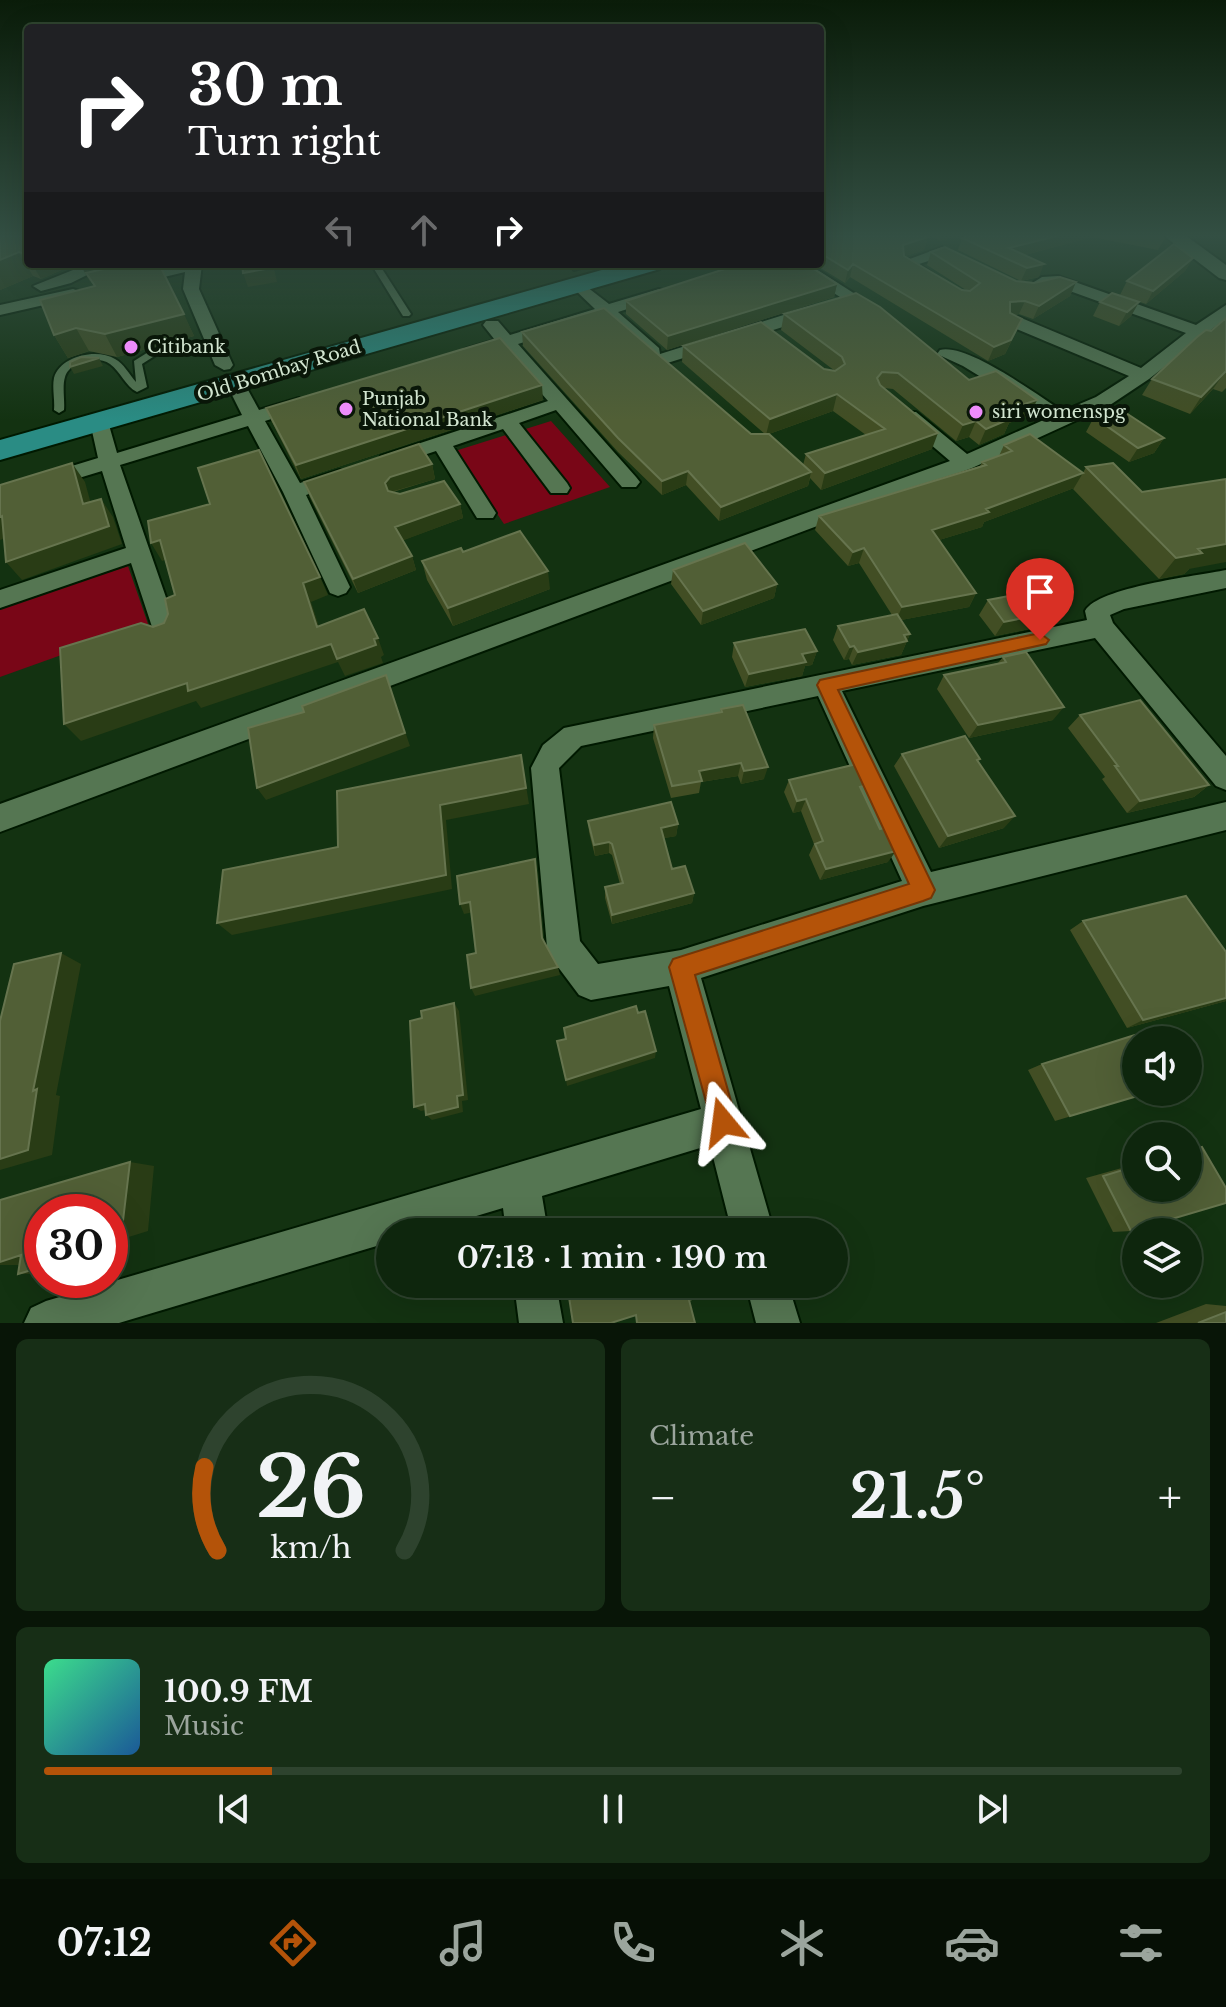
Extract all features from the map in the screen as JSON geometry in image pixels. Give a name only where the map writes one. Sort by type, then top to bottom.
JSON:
[{"type":"main road","points":[[0,426],[140,388],[230,375],[406,314],[474,297]]},
{"type":"main road","name":"Old Bombay Road","points":[[0,450],[100,422],[230,375],[486,319],[529,297]]},
{"type":"street","points":[[0,310],[59,297]]},
{"type":"street","points":[[195,297],[230,375],[294,492],[338,587]]},
{"type":"street","points":[[600,297],[610,311],[667,365],[762,328],[853,299]]},
{"type":"street","points":[[446,360],[651,297]]},
{"type":"street","points":[[849,297],[889,320]]},
{"type":"street","points":[[1102,297],[1197,331]]},
{"type":"street","points":[[0,818],[965,463],[1103,401],[1143,375],[1226,310]]},
{"type":"street","points":[[486,319],[629,482]]},
{"type":"street","points":[[1013,321],[1143,375]]},
{"type":"street","points":[[762,328],[785,345]]},
{"type":"street","points":[[946,354],[969,362],[1064,420]]},
{"type":"street","points":[[0,495],[313,400]]},
{"type":"street","points":[[294,492],[559,403]]},
{"type":"street","points":[[896,405],[965,463]]},
{"type":"street","points":[[507,421],[559,488]]},
{"type":"street","points":[[100,422],[109,462],[165,632]]},
{"type":"street","points":[[442,444],[485,513]]},
{"type":"street","points":[[440,487],[465,480]]},
{"type":"street","points":[[0,599],[139,552]]},
{"type":"street","points":[[1226,579],[1118,601],[1097,611],[1101,627],[1226,777]]},
{"type":"street","points":[[1101,627],[574,736],[548,758],[545,768],[564,947],[591,983],[681,967],[923,890],[1226,816]]},
{"type":"street","points":[[826,685],[923,890]]},
{"type":"street","points":[[681,967],[749,1218]]},
{"type":"street","points":[[46,1323],[723,1122]]},
{"type":"street","points":[[520,1183],[525,1218]]},
{"type":"street","points":[[537,1298],[541,1323]]},
{"type":"street","points":[[771,1298],[778,1323]]},
{"type":"lane","points":[[395,297],[406,314]]},
{"type":"lane","points":[[140,388],[137,363],[153,353],[177,347]]},
{"type":"lane","points":[[59,410],[59,377],[65,367],[80,360],[103,356],[115,362],[140,388]]},
{"type":"shaded area","points":[[551,421],[610,487],[504,524],[455,451]]},
{"type":"shaded area","points":[[128,566],[148,624],[0,677],[0,608]]},
{"type":"building","points":[[53,297],[175,297],[184,314],[105,334],[76,328],[54,335],[40,300]]},
{"type":"building","points":[[639,297],[796,297],[668,336],[626,301]]},
{"type":"building","points":[[843,297],[862,297],[880,307],[969,380],[996,371],[1037,400],[1003,411],[1012,418],[986,429],[976,421],[963,425],[898,373],[882,372],[877,378],[880,385],[938,433],[825,473],[806,454],[885,429],[837,394],[770,419],[683,346],[761,322],[824,369],[835,371],[845,364],[842,357],[784,314]]},
{"type":"building","points":[[909,297],[1053,297],[1039,306],[1025,301],[1010,302],[1010,313],[1022,319],[1011,340],[994,347]]},
{"type":"building","points":[[1107,297],[1123,297],[1139,302],[1127,312],[1100,302]]},
{"type":"building","points":[[604,308],[751,434],[769,434],[811,472],[721,507],[688,471],[662,481],[618,438],[522,332]]},
{"type":"building","points":[[1226,318],[1226,372],[1201,397],[1152,379],[1197,337],[1206,330],[1211,331]]},
{"type":"building","points":[[500,338],[542,385],[296,465],[266,408]]},
{"type":"building","points":[[81,357],[99,358],[70,367],[70,362]]},
{"type":"building","points":[[1120,409],[1164,438],[1138,448],[1094,417]]},
{"type":"building","points":[[1030,434],[1083,473],[986,509],[989,512],[932,530],[976,593],[902,607],[864,548],[853,552],[819,516],[986,465],[982,462],[1012,451],[1004,445]]},
{"type":"building","points":[[419,444],[432,464],[390,477],[385,483],[388,491],[400,494],[444,481],[460,504],[395,527],[412,556],[353,579],[304,482]]},
{"type":"building","points":[[259,450],[320,577],[303,583],[317,627],[364,609],[378,638],[374,639],[376,645],[337,659],[331,644],[188,691],[187,683],[64,724],[60,648],[141,623],[153,627],[164,623],[168,614],[165,599],[175,595],[160,540],[151,543],[148,521],[210,504],[198,468]]},
{"type":"building","points":[[72,463],[83,504],[101,499],[109,526],[6,562],[0,517],[0,485]]},
{"type":"building","points":[[1113,463],[1142,492],[1226,479],[1226,544],[1198,549],[1202,553],[1176,558],[1086,467]]},
{"type":"building","points":[[520,531],[548,571],[448,608],[422,561],[461,548],[463,552]]},
{"type":"building","points":[[745,543],[777,584],[703,611],[673,570]]},
{"type":"building","points":[[1050,588],[1067,609],[1004,622],[988,600]]},
{"type":"building","points":[[897,614],[910,634],[904,635],[907,641],[858,652],[854,646],[850,647],[838,626]]},
{"type":"building","points":[[805,629],[817,651],[802,654],[806,662],[749,674],[734,643]]},
{"type":"building","points":[[1026,652],[1064,707],[978,725],[944,675],[1006,662],[1003,657]]},
{"type":"building","points":[[386,675],[405,733],[257,788],[248,728],[304,712],[302,706]]},
{"type":"building","points":[[1140,700],[1209,785],[1140,801],[1080,715]]},
{"type":"building","points":[[743,705],[768,767],[744,771],[741,763],[699,771],[702,781],[672,786],[654,725]]},
{"type":"building","points":[[965,736],[980,759],[977,760],[1015,816],[948,836],[902,754]]},
{"type":"building","points":[[521,755],[526,788],[440,805],[446,875],[217,923],[223,870],[338,847],[337,791]]},
{"type":"building","points":[[857,764],[867,785],[860,787],[880,829],[884,828],[896,851],[826,869],[815,844],[823,841],[806,799],[797,801],[789,780]]},
{"type":"building","points":[[671,802],[678,824],[661,828],[672,869],[685,866],[694,893],[612,915],[605,887],[623,883],[612,844],[594,845],[588,821]]},
{"type":"building","points":[[535,859],[542,938],[558,967],[471,988],[467,955],[476,953],[470,902],[460,904],[457,876]]},
{"type":"building","points":[[1186,896],[1226,952],[1226,998],[1143,1020],[1083,921]]},
{"type":"building","points":[[61,953],[33,1091],[37,1089],[28,1150],[0,1159],[0,1021],[14,964]]},
{"type":"building","points":[[454,1003],[463,1095],[457,1096],[458,1107],[426,1115],[425,1104],[414,1107],[410,1021],[422,1018],[421,1011]]},
{"type":"building","points":[[636,1006],[638,1013],[645,1011],[656,1051],[566,1080],[557,1041],[566,1039],[564,1028]]},
{"type":"building","points":[[1122,1039],[1122,1101],[1070,1116],[1042,1064]]},
{"type":"building","points":[[1202,1147],[1226,1188],[1226,1203],[1175,1218],[1124,1218],[1103,1176],[1122,1170],[1122,1202],[1202,1202]]},
{"type":"building","points":[[130,1162],[126,1194],[24,1194],[24,1272],[18,1274],[21,1255],[0,1262],[0,1200]]},
{"type":"building","points":[[569,1298],[695,1298],[689,1300],[695,1323],[637,1323],[636,1315],[611,1323],[573,1323]]},
{"type":"building","points":[[1226,1312],[1226,1323],[1198,1323]]},
{"type":"place","name":"Citibank","points":[[131,347]]},
{"type":"place","name":"Punjab National Bank","points":[[346,409]]},
{"type":"place","name":"siri womenspg","points":[[976,412]]},
{"type":"route","points":[[723,1122],[681,967],[923,890],[826,685],[1040,640]]}]
